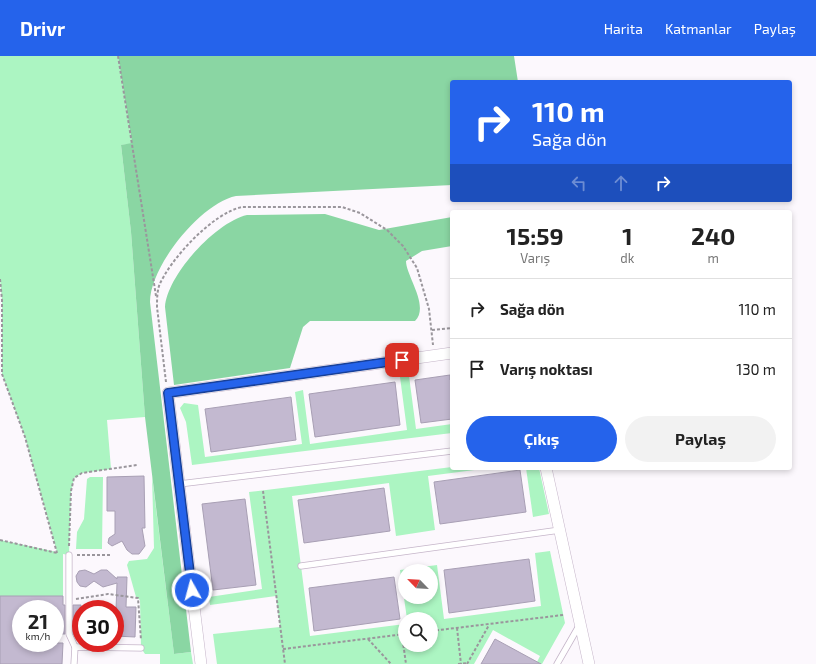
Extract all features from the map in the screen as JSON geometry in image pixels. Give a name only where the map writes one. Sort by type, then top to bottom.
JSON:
[{"type":"street","points":[[201,664],[168,393],[450,353]]},
{"type":"street","points":[[546,470],[589,664]]},
{"type":"lane","points":[[179,484],[450,450]]},
{"type":"lane","points":[[301,566],[560,530]]},
{"type":"lane","points":[[69,555],[69,634],[72,642]]},
{"type":"lane","points":[[557,664],[580,623]]},
{"type":"lane","points":[[124,648],[141,648]]},
{"type":"lane","points":[[74,652],[74,664]]},
{"type":"path","points":[[118,56],[156,297],[168,393]]},
{"type":"path","points":[[156,297],[162,281],[187,246],[204,228],[229,211],[249,206],[336,206],[349,208],[387,230],[403,246],[417,268],[425,289],[432,330],[434,356]]},
{"type":"path","points":[[0,279],[2,374],[25,437],[57,553]]},
{"type":"path","points":[[432,330],[450,328]]},
{"type":"path","points":[[69,555],[71,492],[74,478],[82,473],[137,465]]},
{"type":"path","points":[[263,491],[285,664]]},
{"type":"path","points":[[0,540],[69,555],[112,556]]},
{"type":"path","points":[[69,600],[108,594],[138,598],[141,648]]},
{"type":"path","points":[[438,630],[563,615]]},
{"type":"path","points":[[458,664],[468,663],[489,624]]},
{"type":"path","points":[[457,628],[462,664]]},
{"type":"path","points":[[283,649],[398,635]]},
{"type":"path","points":[[368,639],[391,664]]},
{"type":"path","points":[[405,652],[406,664]]},
{"type":"green space","points":[[0,56],[118,56],[132,144],[121,145],[131,232],[145,417],[107,420],[111,469],[82,473],[74,478],[71,492],[69,555],[63,554],[63,596],[0,596],[0,540],[57,552],[25,437],[2,374],[2,300],[0,279]]},
{"type":"green space","points":[[118,56],[514,56],[518,80],[450,80],[450,185],[236,196],[222,201],[208,210],[193,223],[168,254],[152,287],[150,302],[191,652],[174,654],[145,417],[131,232],[121,145],[132,143]]},
{"type":"green space","points":[[325,214],[379,230],[450,217],[450,246],[422,251],[406,261],[419,299],[419,315],[415,321],[310,321],[303,327],[290,368],[174,385],[165,307],[168,294],[174,280],[195,252],[208,239],[221,228],[247,215]]},
{"type":"green space","points":[[409,376],[416,429],[450,424],[450,433],[192,465],[186,422],[180,408],[184,403],[198,405],[205,457],[302,444],[295,392],[303,390],[310,444],[407,430],[400,377]]},
{"type":"green space","points":[[450,467],[450,470],[474,470],[428,476],[435,530],[396,536],[389,483],[292,496],[310,636],[398,625],[398,652],[438,652],[438,612],[406,612],[405,604],[438,604],[438,573],[444,619],[541,606],[535,553],[550,551],[565,623],[542,664],[536,664],[540,656],[493,630],[474,664],[217,664],[213,634],[280,627],[276,596],[210,605],[209,597],[262,589],[249,492]]},
{"type":"green space","points":[[526,470],[539,470],[549,514],[533,517]]},
{"type":"green space","points":[[152,476],[174,654],[191,652],[193,664],[160,664],[160,654],[145,654],[141,648],[140,600],[136,597],[127,565],[129,561],[147,559],[154,548]]},
{"type":"green space","points":[[90,477],[103,477],[102,549],[76,549],[77,532],[84,519],[87,479]]},
{"type":"building","points":[[450,375],[450,419],[421,423],[415,380]]},
{"type":"building","points":[[395,382],[400,425],[315,437],[309,394]]},
{"type":"building","points":[[291,397],[296,440],[211,452],[205,409]]},
{"type":"building","points":[[520,470],[526,512],[440,524],[434,482]]},
{"type":"building","points":[[144,476],[145,528],[142,528],[145,546],[139,554],[132,554],[127,550],[122,541],[112,546],[108,543],[109,538],[115,534],[115,511],[107,511],[107,477]]},
{"type":"building","points":[[384,488],[390,531],[304,543],[298,500]]},
{"type":"building","points":[[245,499],[256,585],[213,590],[202,504]]},
{"type":"building","points":[[529,559],[535,601],[449,613],[444,570]]},
{"type":"building","points":[[85,570],[94,574],[101,570],[107,570],[117,579],[117,577],[127,577],[126,607],[136,607],[135,637],[124,636],[124,600],[116,600],[117,583],[103,587],[94,581],[86,587],[80,586],[77,582],[76,576],[79,571]]},
{"type":"building","points":[[394,577],[399,612],[398,619],[314,631],[309,588]]},
{"type":"building","points":[[0,596],[63,596],[63,600],[12,600],[12,652],[63,652],[62,664],[0,664]]},
{"type":"building","points":[[64,605],[65,605],[64,634]]},
{"type":"building","points":[[495,639],[541,664],[481,664]]},
{"type":"route","points":[[192,590],[168,393],[402,360]]}]
